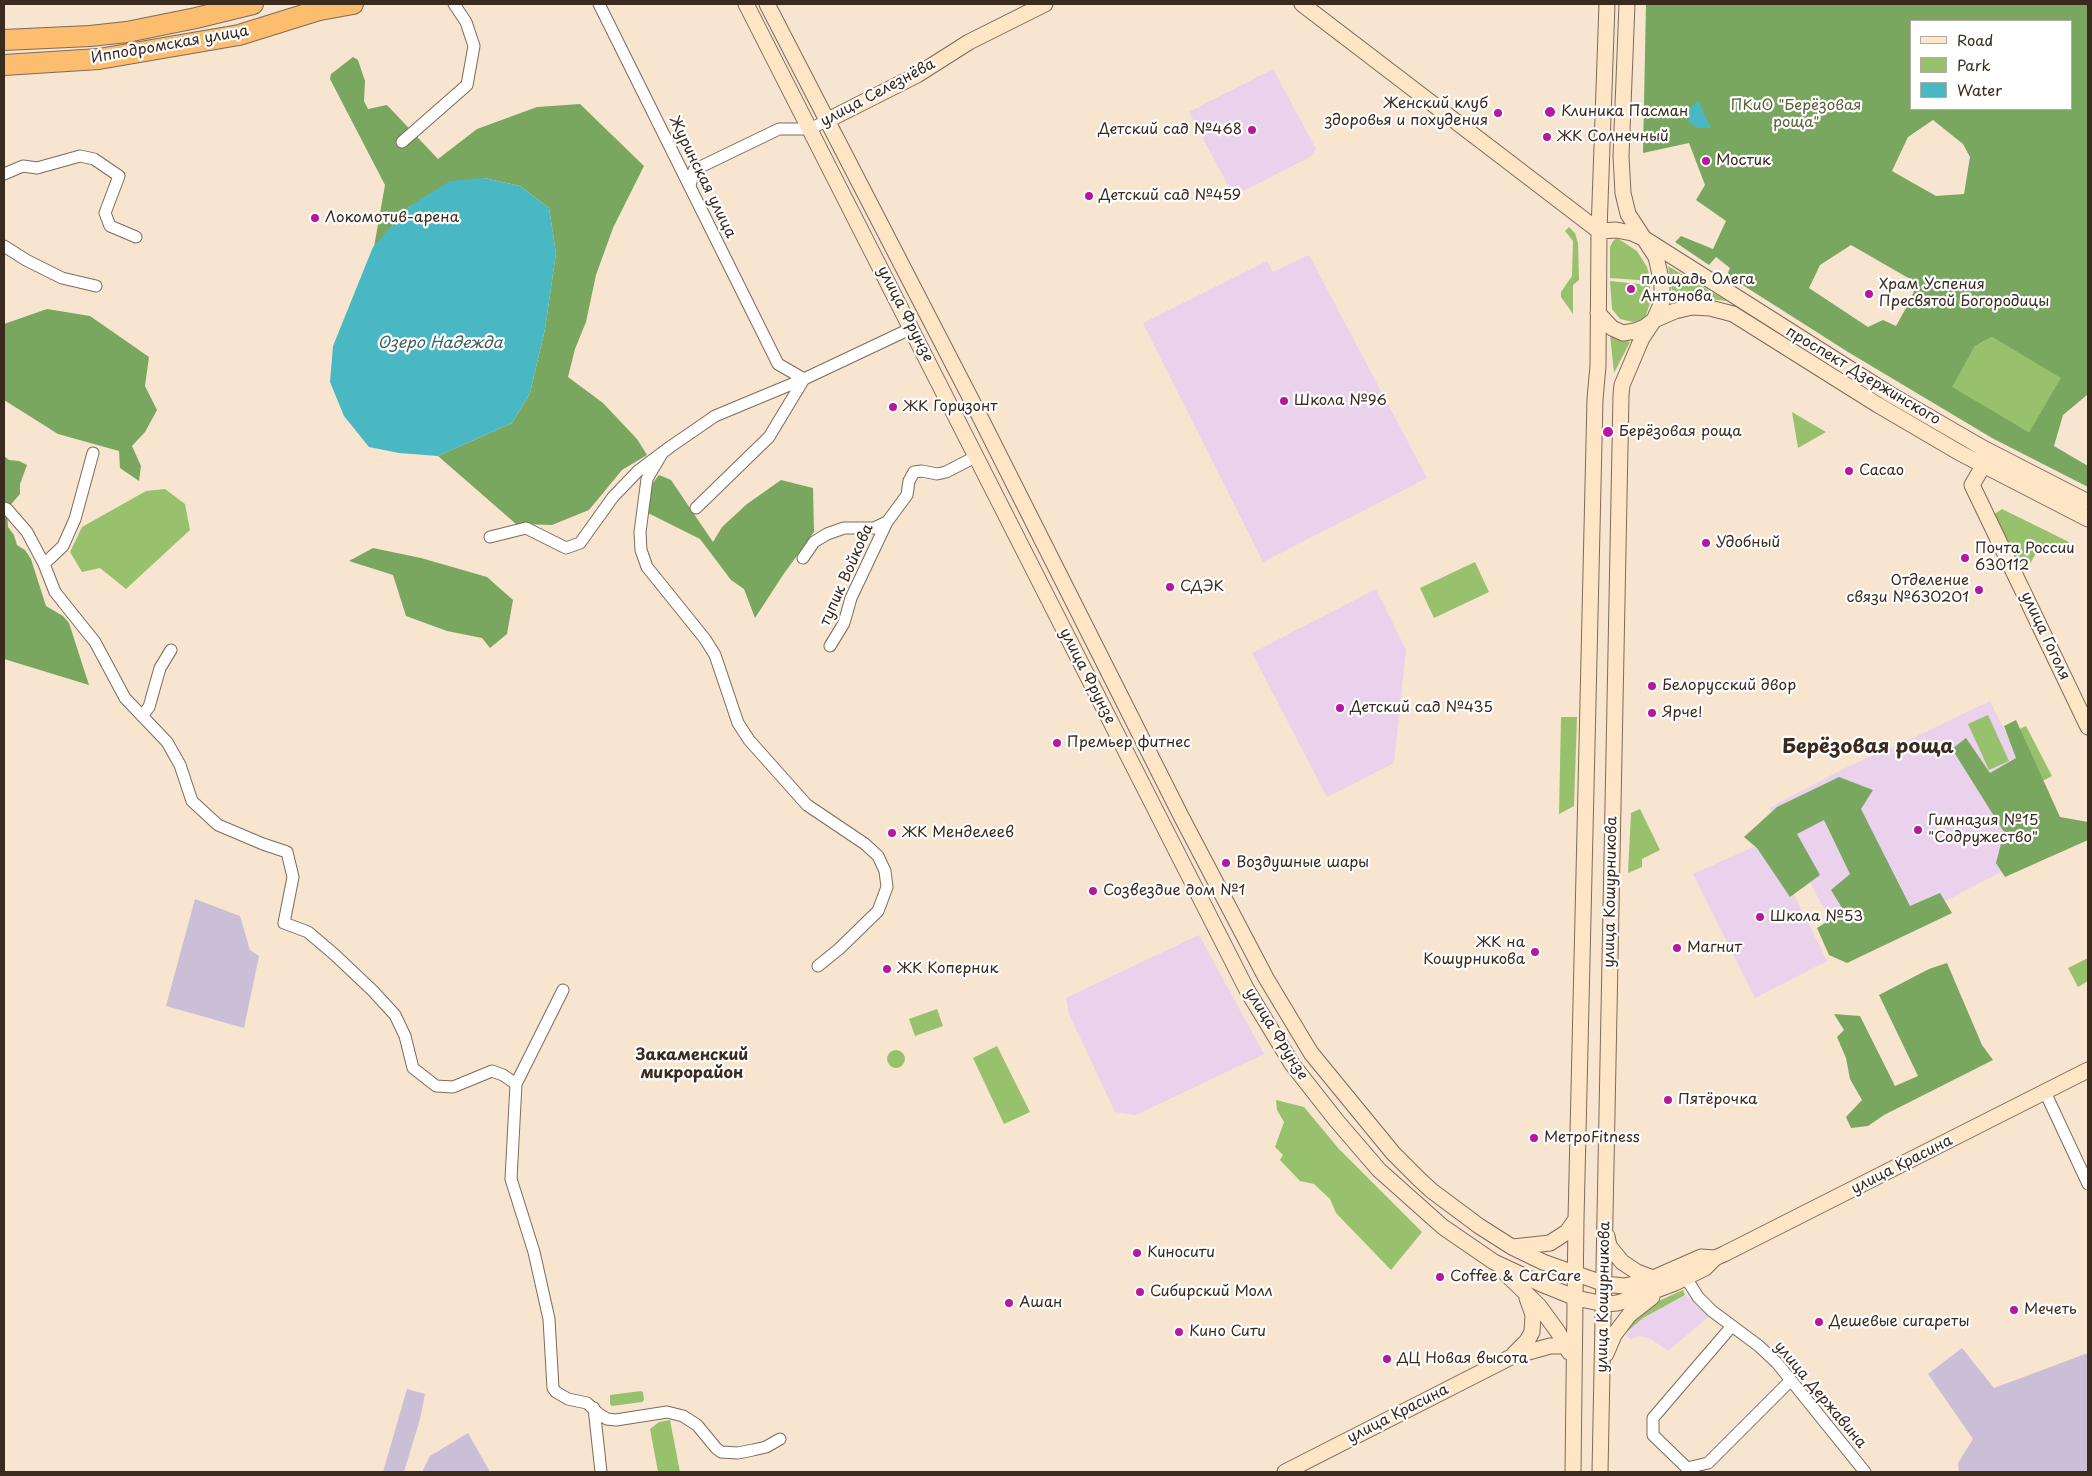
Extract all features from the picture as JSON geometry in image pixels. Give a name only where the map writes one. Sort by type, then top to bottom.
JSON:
[{"type":"highway","name":"Ипподромская улица","points":[[4,40],[90,36],[127,32],[172,24],[252,4]]},
{"type":"highway","name":"Ипподромская улица","points":[[4,65],[98,59],[167,48],[239,35],[324,7],[353,4]]},
{"type":"main road","name":"улица Фрунзе","points":[[746,4],[1247,990],[1292,1064],[1379,1170],[1431,1217],[1494,1262],[1576,1298],[1604,1304]]},
{"type":"main road","name":"улица Фрунзе","points":[[767,4],[1266,978],[1311,1053],[1393,1153],[1426,1185],[1479,1226],[1512,1248],[1543,1262],[1605,1284]]},
{"type":"main road","name":"улица Селезнёва","points":[[828,120],[917,75],[969,42],[1045,4]]},
{"type":"main road","points":[[1302,4],[1599,231],[1616,230],[1632,233],[1645,239]]},
{"type":"main road","points":[[1607,4],[1598,313],[1612,328],[1623,333],[1645,327],[1654,320],[1662,302],[1662,283],[1656,257],[1628,214],[1623,193],[1622,156],[1627,4]]},
{"type":"main road","name":"проспект Дзержинского","points":[[1645,239],[1888,393],[1983,448],[2088,502]]},
{"type":"main road","name":"проспект Дзержинского","points":[[1654,320],[1675,311],[1692,307],[1716,309],[1733,314],[1886,410],[1983,466],[2088,519]]},
{"type":"main road","name":"улица Кошурникова","points":[[1573,1472],[1576,1369],[1576,1219],[1598,313]]},
{"type":"main road","name":"улица Кошурникова","points":[[1600,1472],[1621,395],[1622,385],[1642,338],[1654,320]]},
{"type":"main road","name":"улица Гоголя","points":[[1983,466],[1972,485],[2088,727]]},
{"type":"main road","points":[[1090,681],[1108,671]]},
{"type":"main road","points":[[1132,764],[1150,754]]},
{"type":"main road","name":"улица Красина","points":[[1605,1284],[1624,1286],[1686,1278],[1705,1268],[1715,1258],[2088,1070]]},
{"type":"main road","points":[[1512,1248],[1550,1243],[1567,1232],[1576,1219]]},
{"type":"main road","points":[[1603,1362],[1614,1334],[1658,1283],[1622,1262],[1609,1246],[1606,1228]]},
{"type":"main road","name":"улица Красина","points":[[1604,1304],[1635,1298],[1696,1259],[1702,1257],[1715,1258]]},
{"type":"main road","points":[[1494,1262],[1539,1306],[1567,1346],[1576,1369]]},
{"type":"main road","name":"улица Красина","points":[[1511,1357],[1527,1341],[1532,1332],[1534,1315],[1523,1291]]},
{"type":"main road","name":"улица Красина","points":[[1285,1472],[1511,1357],[1550,1346],[1567,1346]]},
{"type":"street","points":[[402,142],[467,85],[474,46],[466,22],[454,4]]},
{"type":"street","name":"Журинская улица","points":[[599,4],[778,364],[804,379]]},
{"type":"street","name":"улица Селезнёва","points":[[690,186],[694,170],[779,129],[810,129],[828,120]]},
{"type":"street","points":[[4,174],[23,166],[37,168],[80,156],[94,159],[120,176],[105,212],[110,226],[136,237]]},
{"type":"street","points":[[4,246],[26,260],[62,278],[96,286]]},
{"type":"street","points":[[490,537],[526,528],[566,548],[580,543],[613,497],[638,471],[715,416],[804,379],[912,328]]},
{"type":"street","points":[[696,508],[769,437],[804,379]]},
{"type":"street","points":[[663,452],[647,479],[640,532],[641,550],[647,567],[705,639],[715,655],[735,716],[748,740],[807,805],[865,844],[878,856],[884,871],[887,887],[878,911],[839,949],[818,966]]},
{"type":"street","points":[[44,564],[63,546],[75,520],[93,453]]},
{"type":"street","points":[[887,522],[907,495],[914,472],[922,471],[937,474],[946,472],[977,456]]},
{"type":"street","points":[[5,509],[28,532],[55,592],[95,642],[125,698],[167,742],[180,766],[192,801],[218,825],[287,852],[293,877],[284,923],[308,932],[335,954],[367,985],[395,1016],[405,1036],[413,1068],[436,1086],[453,1087],[492,1070],[516,1084]]},
{"type":"street","name":"тупик Войкова","points":[[803,558],[814,542],[827,534],[844,528],[874,528],[887,522]]},
{"type":"street","name":"тупик Войкова","points":[[830,646],[844,623],[851,598],[887,522]]},
{"type":"street","points":[[142,716],[149,707],[160,668],[171,650]]},
{"type":"street","points":[[563,990],[516,1084],[511,1179],[534,1252],[549,1319],[553,1388],[561,1395],[587,1403],[607,1419],[616,1420],[660,1412],[675,1413],[690,1420],[721,1452],[738,1453],[753,1450],[766,1447],[780,1439]]},
{"type":"street","points":[[2046,1092],[2088,1184]]},
{"type":"street","name":"улица Державина","points":[[1686,1278],[1698,1297],[1712,1311],[1759,1346],[1777,1363],[1861,1471]]},
{"type":"street","points":[[1732,1326],[1652,1418],[1653,1435],[1687,1468],[1708,1463],[1790,1381]]},
{"type":"street","points":[[594,1408],[601,1472]]},
{"type":"shaded area","name":"Детский сад №468","points":[[1273,69],[1316,149],[1310,157],[1239,193],[1231,191],[1189,112]]},
{"type":"shaded area","name":"Школа №96","points":[[1309,255],[1427,478],[1263,562],[1143,323],[1267,261],[1273,272]]},
{"type":"shaded area","name":"Детский сад №435","points":[[1376,589],[1406,650],[1394,763],[1327,797],[1252,653]]},
{"type":"shaded area","name":"Гимназия №15 \"Содружество\"","points":[[1990,701],[2060,841],[1848,952],[1769,808],[1839,771],[1884,750],[1888,750]]},
{"type":"shaded area","name":"Школа №53","points":[[1767,841],[1827,961],[1755,998],[1693,874]]},
{"type":"shaded area","points":[[195,899],[240,916],[250,950],[259,956],[244,1028],[166,1006]]},
{"type":"shaded area","points":[[1199,935],[1264,1054],[1136,1115],[1115,1112],[1069,1014],[1066,998]]},
{"type":"shaded area","points":[[1685,1295],[1711,1315],[1668,1351],[1651,1339],[1638,1336],[1631,1340],[1625,1334],[1643,1318]]},
{"type":"shaded area","points":[[1962,1348],[1994,1388],[2088,1353],[2088,1472],[1959,1472],[1958,1463],[1973,1439],[1928,1374]]},
{"type":"shaded area","points":[[407,1389],[425,1394],[420,1419],[404,1472],[383,1472]]},
{"type":"shaded area","points":[[468,1433],[490,1472],[422,1472],[430,1456]]},
{"type":"green space","name":"ПКиО \"Берёзовая роща\"","points":[[1646,4],[2088,4],[2088,396],[2063,415],[2054,446],[2088,466],[2088,487],[1992,438],[1848,352],[1727,275],[1730,268],[1716,257],[1709,265],[1675,242],[1681,236],[1713,249],[1726,221],[1696,200],[1705,185],[1689,143],[1643,153]],"holes":[[[1933,120],[1963,144],[1970,157],[1964,194],[1936,196],[1892,171],[1908,137]],[[1851,245],[1917,283],[1911,299],[1896,326],[1883,320],[1868,327],[1809,288],[1820,265]],[[1992,337],[2061,378],[2029,432],[1952,387],[1975,346]]]},
{"type":"green space","points":[[353,57],[358,60],[365,81],[364,101],[368,109],[387,105],[438,159],[477,129],[537,107],[580,104],[644,166],[613,228],[596,275],[586,322],[575,349],[568,377],[603,403],[637,439],[647,455],[622,470],[589,510],[552,525],[516,524],[438,456],[512,423],[530,393],[545,329],[556,253],[549,208],[520,186],[484,178],[410,206],[374,247],[385,185],[330,79],[331,74]]},
{"type":"green space","points":[[1569,227],[1575,233],[1578,243],[1579,280],[1573,285],[1573,314],[1561,297],[1561,292],[1572,276],[1573,241],[1565,231]]},
{"type":"green space","points":[[1617,238],[1637,251],[1647,267],[1651,281],[1610,278],[1610,247]]},
{"type":"green space","points":[[1668,266],[1727,301],[1694,297],[1673,298]]},
{"type":"green space","points":[[1610,281],[1650,285],[1650,303],[1645,318],[1633,322],[1620,319],[1612,309]]},
{"type":"green space","points":[[47,309],[90,316],[149,357],[145,386],[157,410],[145,432],[132,446],[141,466],[139,481],[120,468],[119,451],[58,434],[4,400],[4,324]]},
{"type":"green space","points":[[1610,334],[1630,342],[1614,373]]},
{"type":"green space","points":[[1992,337],[2062,378],[2029,432],[1951,387],[1975,346]]},
{"type":"green space","points":[[1792,412],[1826,432],[1798,448]]},
{"type":"green space","points":[[4,456],[9,460],[19,461],[27,465],[20,484],[20,494],[7,509],[8,527],[14,535],[17,545],[25,550],[31,559],[46,606],[63,616],[69,623],[89,685],[4,659]]},
{"type":"green space","points":[[659,475],[671,480],[713,542],[722,527],[747,504],[781,480],[813,488],[814,532],[755,618],[744,589],[731,580],[700,539],[648,513],[652,484]]},
{"type":"green space","points":[[165,489],[185,504],[190,530],[126,589],[100,568],[82,572],[70,552],[82,527],[146,491]]},
{"type":"green space","points":[[2002,509],[2069,542],[2065,549],[2055,545],[2045,546],[2038,550],[2028,567],[2020,566],[1993,515]]},
{"type":"green space","points":[[373,548],[421,558],[487,577],[513,600],[507,634],[490,648],[482,638],[447,631],[406,616],[393,575],[349,561]]},
{"type":"green space","points":[[1475,562],[1489,592],[1434,618],[1420,588]]},
{"type":"green space","points":[[1988,715],[2009,761],[1989,770],[1968,724]]},
{"type":"green space","points":[[1561,717],[1577,717],[1574,806],[1559,814]]},
{"type":"green space","points":[[2016,720],[2060,817],[2088,822],[2088,840],[2005,877],[1996,863],[2004,832],[1952,749],[1966,738],[1990,773],[2016,758],[2004,726]]},
{"type":"green space","points":[[2026,726],[2052,776],[2037,784],[2011,733]]},
{"type":"green space","points":[[1839,777],[1873,790],[1861,809],[1910,906],[1940,893],[1952,913],[1847,963],[1829,955],[1817,928],[1844,911],[1831,890],[1850,874],[1824,820],[1797,834],[1820,875],[1790,897],[1757,848],[1744,837],[1777,807]]},
{"type":"green space","points":[[1640,809],[1660,850],[1642,859],[1642,867],[1628,873],[1631,813]]},
{"type":"green space","points":[[2088,958],[2088,981],[2078,987],[2068,968]]},
{"type":"green space","points":[[1947,963],[1982,1045],[1993,1060],[1884,1115],[1868,1126],[1851,1128],[1846,1117],[1862,1100],[1850,1079],[1846,1058],[1837,1037],[1844,1030],[1834,1014],[1860,1016],[1895,1086],[1918,1076],[1879,995],[1929,969]]},
{"type":"green space","points":[[937,1009],[943,1026],[915,1036],[909,1019]]},
{"type":"green space","points":[[997,1046],[1030,1112],[1004,1124],[973,1058]]},
{"type":"green space","points":[[896,1050],[902,1053],[905,1059],[902,1065],[896,1068],[890,1065],[887,1059],[890,1053]]},
{"type":"green space","points":[[1276,1100],[1304,1107],[1339,1149],[1422,1232],[1391,1270],[1336,1213],[1330,1199],[1314,1184],[1300,1181],[1280,1160],[1283,1155],[1275,1147],[1284,1122],[1277,1110]]},
{"type":"green space","points":[[1683,1290],[1685,1295],[1643,1318],[1622,1336],[1635,1315],[1652,1304]]},
{"type":"green space","points":[[643,1392],[644,1400],[642,1402],[612,1406],[610,1404],[610,1395]]},
{"type":"green space","points":[[670,1420],[680,1472],[658,1472],[650,1429],[659,1422]]},
{"type":"water","points":[[1698,100],[1711,128],[1697,128],[1689,122],[1688,111]]},
{"type":"water","name":"Озеро Надежда","points":[[484,178],[520,186],[549,208],[556,253],[545,329],[530,393],[512,423],[438,456],[399,453],[369,447],[344,416],[330,382],[333,346],[373,247],[410,206],[450,181]]},
{"type":"place","name":"Клиника Пасман","points":[[1550,112]]},
{"type":"place","name":"Женский клуб здоровья и похудения","points":[[1498,113]]},
{"type":"place","name":"Детский сад №468","points":[[1252,130]]},
{"type":"place","name":"ЖК Солнечный","points":[[1547,137]]},
{"type":"place","name":"Мостик","points":[[1706,161]]},
{"type":"place","name":"Детский сад №459","points":[[1089,196]]},
{"type":"place","name":"Локомотив-арена","points":[[315,218]]},
{"type":"place","name":"площадь Олега Антонова","points":[[1631,289]]},
{"type":"place","name":"Храм Успения Пресвятой Богородицы","points":[[1869,294]]},
{"type":"place","name":"Школа №96","points":[[1284,401]]},
{"type":"place","name":"ЖК Горизонт","points":[[893,407]]},
{"type":"place","name":"Берёзовая роща","points":[[1608,432]]},
{"type":"place","name":"Cacao","points":[[1849,471]]},
{"type":"place","name":"Удобный","points":[[1706,543]]},
{"type":"place","name":"Почта России 630112","points":[[1965,558]]},
{"type":"place","name":"СДЭК","points":[[1170,587]]},
{"type":"place","name":"Отделение связи №630201","points":[[1979,590]]},
{"type":"place","name":"Белорусский двор","points":[[1652,686]]},
{"type":"place","name":"Детский сад №435","points":[[1340,708]]},
{"type":"place","name":"Ярче!","points":[[1652,713]]},
{"type":"place","name":"Премьер фитнес","points":[[1057,743]]},
{"type":"place","name":"Гимназия №15 \"Содружество\"","points":[[1918,830]]},
{"type":"place","name":"ЖК Менделеев","points":[[892,833]]},
{"type":"place","name":"Воздушные шары","points":[[1226,863]]},
{"type":"place","name":"Созвездие дом №1","points":[[1093,891]]},
{"type":"place","name":"Школа №53","points":[[1760,917]]},
{"type":"place","name":"Магнит","points":[[1677,948]]},
{"type":"place","name":"ЖК на Кошурникова","points":[[1535,952]]},
{"type":"place","name":"ЖК Коперник","points":[[887,969]]},
{"type":"place","name":"Пятёрочка","points":[[1668,1100]]},
{"type":"place","name":"МетроFitness","points":[[1534,1138]]},
{"type":"place","name":"Киносити","points":[[1137,1253]]},
{"type":"place","name":"Coffee & CarCare","points":[[1440,1277]]},
{"type":"place","name":"Сибирский Молл","points":[[1140,1292]]},
{"type":"place","name":"Ашан","points":[[1009,1303]]},
{"type":"place","name":"Мечеть","points":[[2014,1310]]},
{"type":"place","name":"Дешевые сигареты","points":[[1819,1322]]},
{"type":"place","name":"Кино Сити","points":[[1179,1332]]},
{"type":"place","name":"ДЦ Новая высота","points":[[1387,1359]]},
{"type":"district","name":"Берёзовая роща","points":[[1868,747]]},
{"type":"district","name":"Закаменский микрорайон","points":[[692,1065]]}]
